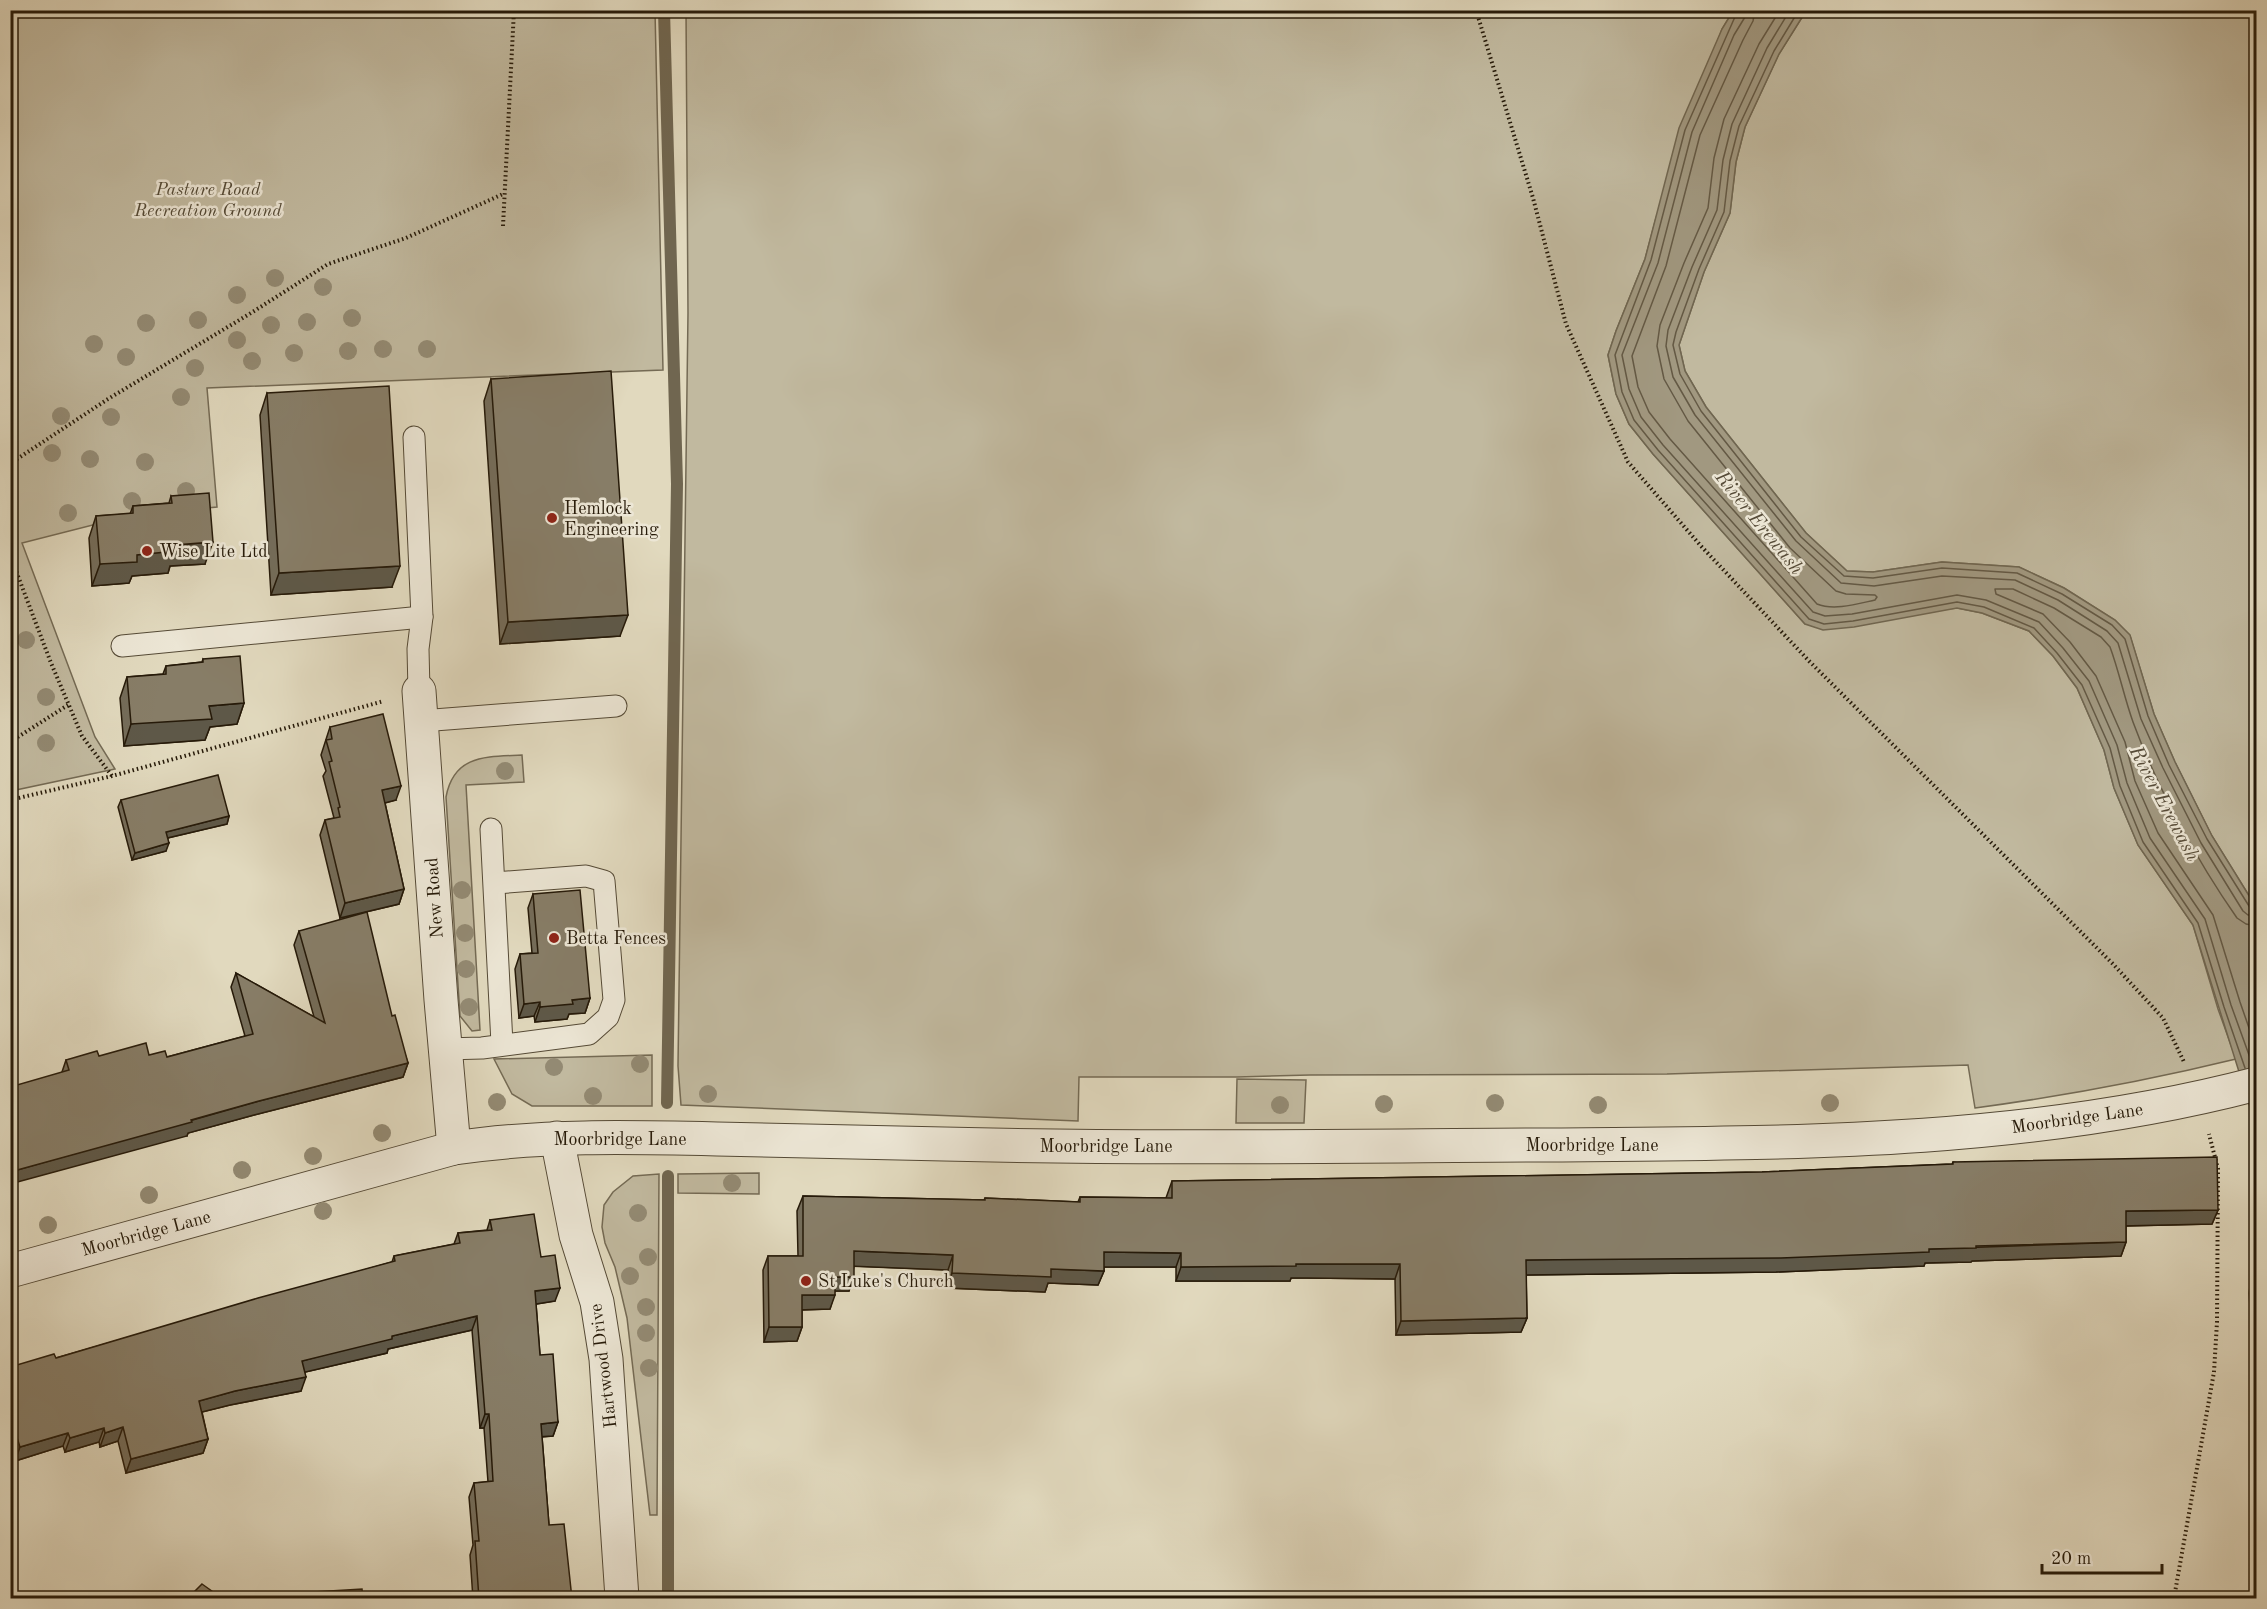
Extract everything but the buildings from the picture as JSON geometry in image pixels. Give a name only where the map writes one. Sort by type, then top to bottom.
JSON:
[{"type":"street","name":"New Road","points":[[420,706],[454,1148]]},
{"type":"street","name":"Moorbridge Lane","points":[[10,1270],[454,1148],[495,1142],[634,1137],[1080,1147],[1725,1144],[1851,1141],[2029,1126],[2109,1116],[2256,1084]]},
{"type":"street","name":"Hartwood Drive","points":[[557,1138],[576,1235],[597,1302],[606,1359],[622,1599]]},
{"type":"lane","name":"New Road","points":[[414,437],[423,617],[418,649],[420,706]]},
{"type":"lane","points":[[122,646],[423,617]]},
{"type":"lane","points":[[420,706],[616,706]]},
{"type":"lane","points":[[491,829],[502,1044]]},
{"type":"lane","points":[[445,1049],[482,1048],[589,1034],[608,1017],[614,1000],[604,881],[586,876],[495,883]]},
{"type":"path","points":[[503,226],[514,10]]},
{"type":"path","points":[[1476,10],[1533,198],[1566,324],[1628,462],[1701,546],[1809,662],[2113,964],[2163,1018],[2208,1096],[2218,1169],[2217,1322],[2214,1372],[2174,1599]]},
{"type":"path","points":[[10,471],[17,459],[108,399],[328,264],[406,238],[503,194]]},
{"type":"path","points":[[10,555],[82,736],[112,776]]},
{"type":"path","points":[[10,742],[68,705]]},
{"type":"path","points":[[10,800],[420,706]]},
{"type":"green space","points":[[686,10],[1733,11],[1722,29],[1656,218],[1645,259],[1608,355],[1616,394],[1629,424],[1653,454],[1805,624],[1957,608],[1982,613],[2029,631],[2053,656],[2077,688],[2104,750],[2114,788],[2138,845],[2193,925],[2218,1009],[2236,1059],[2107,1087],[1975,1108],[1968,1065],[1667,1074],[1079,1077],[1078,1121],[681,1105],[678,1066],[688,313]]},
{"type":"green space","name":"Pasture Road Recreation Ground","points":[[10,11],[655,11],[663,370],[207,388],[217,507],[132,515],[22,543],[95,737],[115,769],[11,791]]},
{"type":"green space","points":[[1806,11],[2256,11],[2256,907],[2212,836],[2175,762],[2154,714],[2130,636],[2115,620],[2064,588],[2019,567],[1942,562],[1873,572],[1847,571],[1806,533],[1706,407],[1685,371],[1679,345],[1704,272],[1730,213],[1736,162],[1745,127],[1779,54]]},
{"type":"green space","points":[[522,755],[524,782],[466,785],[480,1030],[472,1031],[460,1016],[446,797],[450,783],[464,765],[496,756]]},
{"type":"green space","points":[[652,1055],[652,1106],[532,1106],[512,1094],[494,1059]]},
{"type":"green space","points":[[1237,1079],[1306,1080],[1304,1123],[1236,1123]]},
{"type":"green space","points":[[759,1173],[759,1194],[678,1193],[678,1174]]},
{"type":"green space","points":[[659,1174],[657,1515],[650,1515],[627,1318],[615,1267],[605,1243],[602,1227],[604,1205],[613,1192],[633,1176]]},
{"type":"water","name":"River Erewash","points":[[1733,11],[1806,11],[1779,54],[1745,127],[1736,162],[1730,213],[1704,272],[1679,345],[1685,371],[1706,407],[1806,533],[1847,571],[1873,572],[1942,562],[2019,567],[2064,588],[2115,620],[2130,635],[2154,714],[2175,762],[2212,836],[2256,907],[2256,1126],[2193,925],[2138,845],[2114,788],[2104,750],[2077,688],[2053,656],[2029,631],[1982,613],[1957,608],[1854,627],[1823,630],[1805,624],[1653,454],[1629,424],[1616,394],[1608,355],[1645,259],[1679,128],[1722,29]]},
{"type":"water","points":[[2256,1246],[2256,1389],[2249,1293]]},
{"type":"waterway","points":[[664,10],[677,484],[667,1103]]},
{"type":"waterway","points":[[668,1176],[668,1598]]},
{"type":"place","name":"Hemlock Engineering","points":[[552,518]]},
{"type":"place","name":"Wise Lite Ltd","points":[[147,551]]},
{"type":"place","name":"Betta Fences","points":[[554,938]]},
{"type":"place","name":"St Luke's Church","points":[[806,1281]]}]
